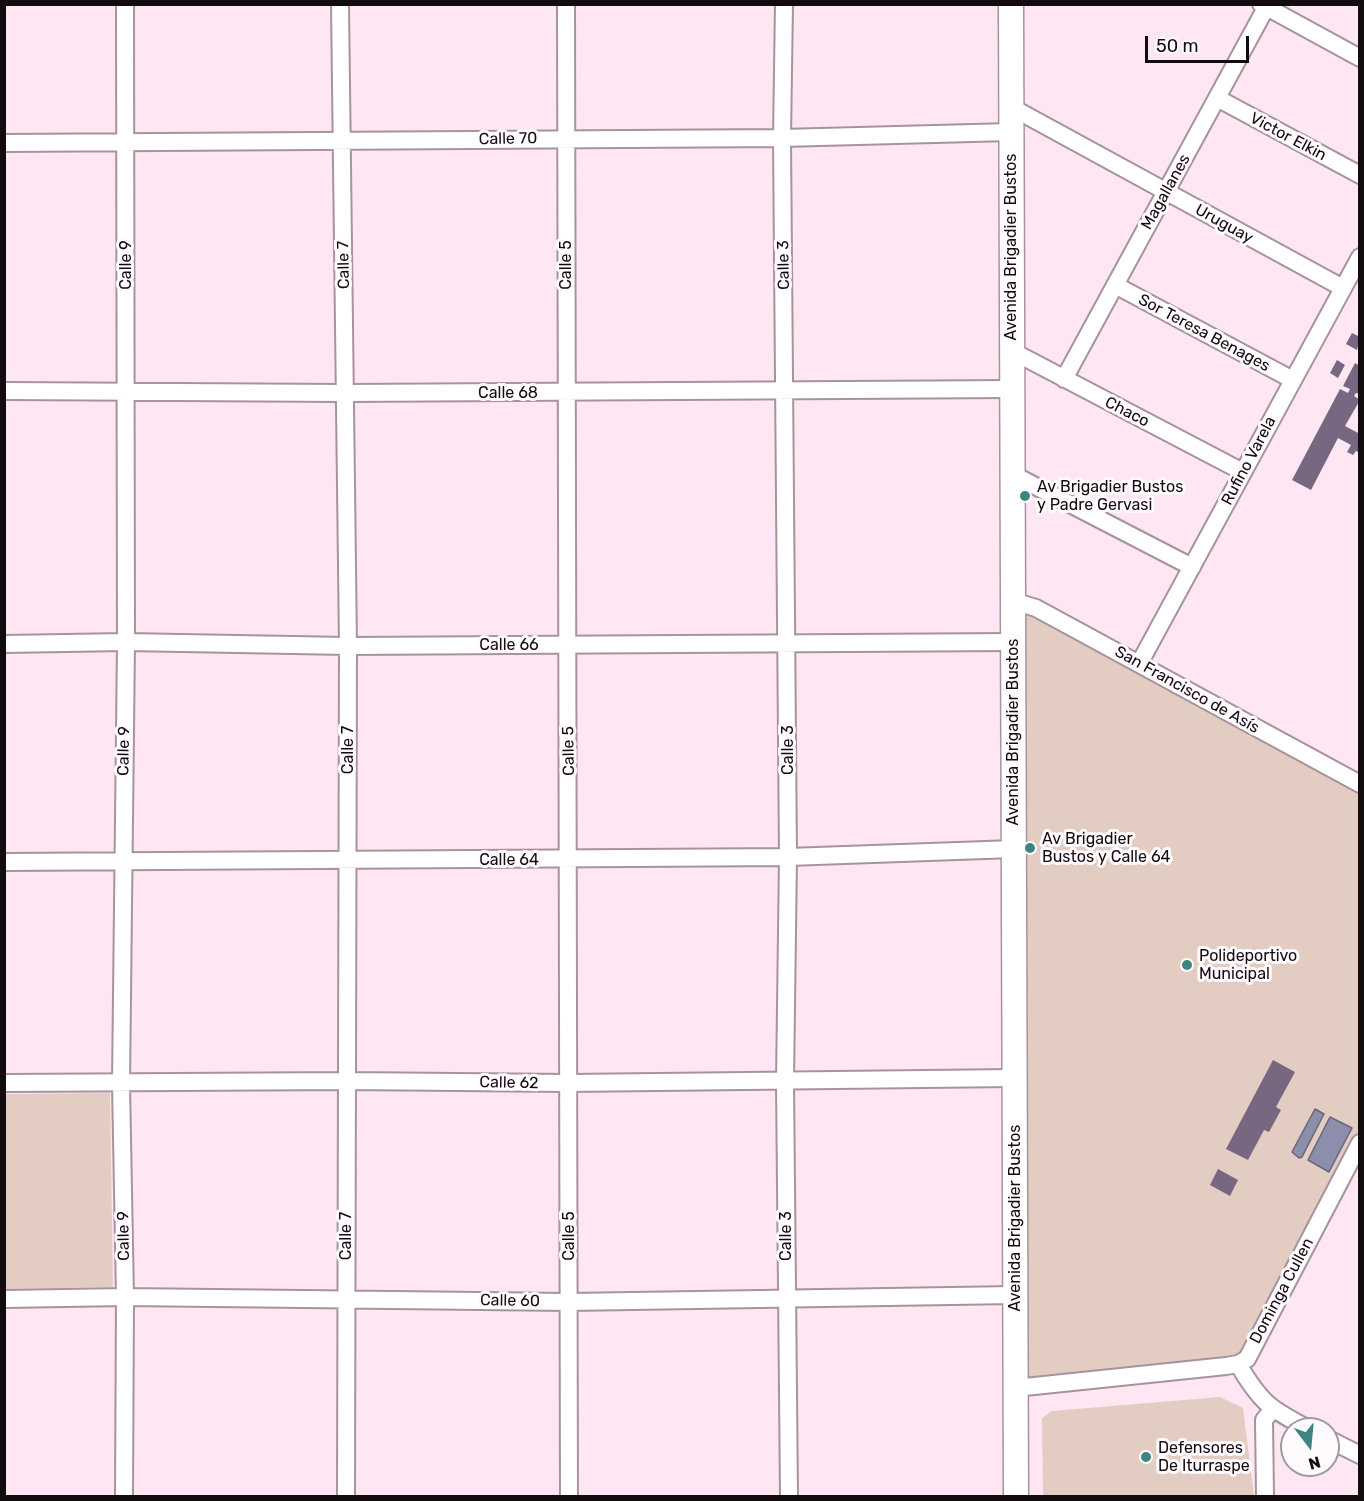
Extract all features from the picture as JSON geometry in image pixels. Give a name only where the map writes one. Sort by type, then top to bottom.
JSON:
[{"type":"street","name":"Calle 9","points":[[124,1497],[125,1297],[121,1084],[127,392],[125,4]]},
{"type":"street","name":"Calle 7","points":[[340,4],[348,646],[346,1497]]},
{"type":"street","name":"Calle 5","points":[[566,4],[567,645],[570,860],[567,1083],[569,1497]]},
{"type":"street","name":"Calle 3","points":[[784,4],[782,138],[786,391],[788,857],[785,1082],[789,1497]]},
{"type":"street","name":"Avenida Brigadier Bustos","points":[[1011,4],[1016,1497]]},
{"type":"street","points":[[1265,5],[1359,58]]},
{"type":"street","name":"Magallanes","points":[[1064,379],[1265,5]]},
{"type":"street","name":"Victor Elkin","points":[[1217,98],[1359,176]]},
{"type":"street","name":"Uruguay","points":[[1011,107],[1343,288]]},
{"type":"street","name":"Calle 70","points":[[4,143],[782,138],[1011,132]]},
{"type":"street","name":"Rufino Varela","points":[[1139,664],[1359,257]]},
{"type":"street","name":"Sor Teresa Benages","points":[[1115,285],[1293,381]]},
{"type":"street","name":"Chaco","points":[[1012,351],[1243,472]]},
{"type":"street","name":"Calle 68","points":[[4,391],[567,393],[1012,389]]},
{"type":"street","points":[[1012,474],[1192,567]]},
{"type":"street","name":"San Francisco de Asís","points":[[1013,601],[1036,608],[1359,784]]},
{"type":"street","name":"Calle 66","points":[[4,644],[126,642],[348,646],[1013,642]]},
{"type":"street","name":"Calle 64","points":[[4,862],[570,860],[788,857],[1014,849]]},
{"type":"street","name":"Calle 62","points":[[4,1083],[785,1082],[1014,1078]]},
{"type":"street","name":"Dominga Cullen","points":[[1238,1364],[1247,1359],[1359,1143]]},
{"type":"street","name":"Calle 60","points":[[4,1299],[125,1297],[569,1302],[1015,1295]]},
{"type":"street","points":[[1016,1388],[1238,1364],[1255,1394],[1272,1410],[1286,1417]]},
{"type":"street","points":[[1265,1497],[1264,1420],[1272,1410]]},
{"type":"street","points":[[1340,1445],[1359,1455]]},
{"type":"shaded area","name":"Polideportivo Municipal","points":[[1013,601],[1359,786],[1359,1143],[1247,1358],[1015,1388]]},
{"type":"shaded area","points":[[110,1093],[113,1287],[5,1289],[5,1094]]},
{"type":"shaded area","name":"Defensores De Iturraspe","points":[[1220,1397],[1243,1408],[1254,1496],[1043,1496],[1042,1418],[1052,1411]]},
{"type":"water","points":[[1315,1109],[1324,1114],[1302,1157],[1299,1158],[1292,1152]]},
{"type":"water","points":[[1330,1117],[1352,1128],[1329,1172],[1308,1160]]},
{"type":"building","points":[[1352,333],[1360,337],[1357,350],[1346,344]]},
{"type":"building","points":[[1337,360],[1345,365],[1338,378],[1330,373]]},
{"type":"building","points":[[1355,363],[1360,366],[1360,394],[1356,393],[1354,396],[1360,400],[1345,426],[1360,434],[1360,453],[1356,451],[1353,455],[1347,452],[1351,445],[1338,438],[1311,490],[1292,480],[1340,389],[1348,393],[1350,389],[1343,386]]},
{"type":"building","points":[[1273,1060],[1295,1072],[1276,1107],[1281,1110],[1269,1132],[1264,1130],[1248,1160],[1226,1149]]},
{"type":"building","points":[[1218,1169],[1238,1180],[1230,1196],[1210,1185]]},
{"type":"place","name":"Av Brigadier Bustos y Padre Gervasi","points":[[1025,496]]},
{"type":"place","name":"Av Brigadier Bustos y Calle 64","points":[[1030,848]]},
{"type":"place","name":"Polideportivo Municipal","points":[[1187,965]]},
{"type":"place","name":"Defensores De Iturraspe","points":[[1146,1457]]}]
